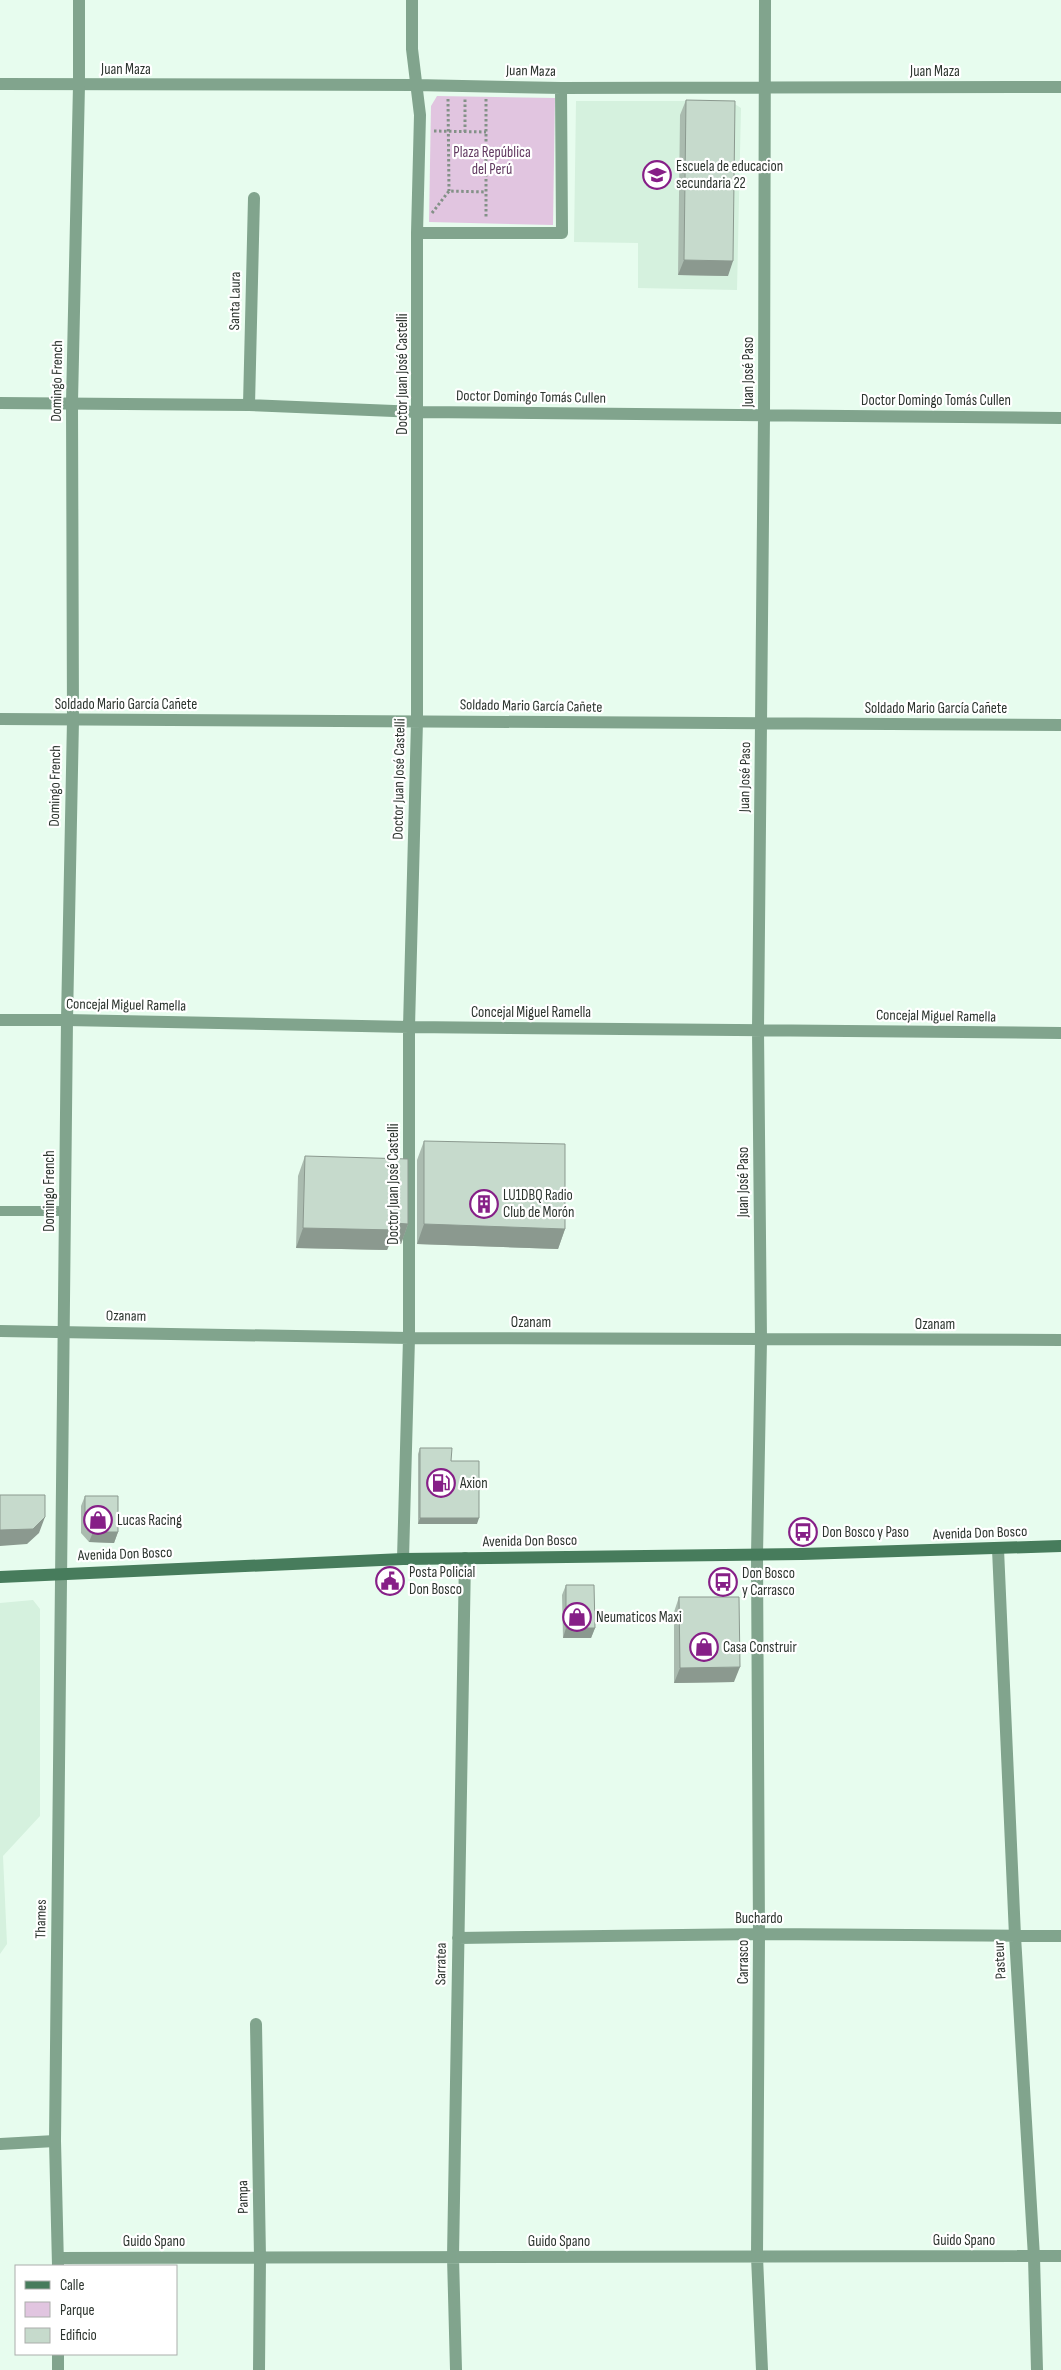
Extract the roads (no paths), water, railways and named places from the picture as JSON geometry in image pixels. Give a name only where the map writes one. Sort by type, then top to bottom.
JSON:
[{"type":"main road","name":"Avenida Don Bosco","points":[[0,1577],[403,1559],[757,1555],[1061,1546]]},
{"type":"street","name":"Domingo French","points":[[61,1573],[67,1020],[73,720],[72,402],[80,85],[79,0]]},
{"type":"street","name":"Doctor Juan José Castelli","points":[[403,1559],[409,1338],[409,1028],[417,721],[417,233],[420,115],[412,49],[412,0]]},
{"type":"street","name":"Juan José Paso","points":[[757,1555],[761,1340],[758,1030],[764,416],[765,0]]},
{"type":"street","name":"Juan Maza","points":[[0,84],[415,85],[561,88],[1061,87]]},
{"type":"street","points":[[417,233],[562,233],[561,88]]},
{"type":"street","name":"Santa Laura","points":[[249,405],[254,198]]},
{"type":"street","name":"Doctor Domingo Tomás Cullen","points":[[0,403],[72,402],[249,405],[418,412],[1061,418]]},
{"type":"street","name":"Soldado Mario García Cañete","points":[[0,719],[1061,725]]},
{"type":"street","name":"Concejal Miguel Ramella","points":[[0,1020],[409,1028],[1061,1033]]},
{"type":"street","name":"Ozanam","points":[[0,1331],[409,1338],[1061,1340]]},
{"type":"street","name":"Pasteur","points":[[998,1549],[1015,1936],[1034,2256],[1037,2370]]},
{"type":"street","name":"Carrasco","points":[[757,1555],[759,1934],[757,2257],[762,2370]]},
{"type":"street","name":"Sarratea","points":[[456,2370],[453,2257],[465,1558]]},
{"type":"street","name":"Thames","points":[[58,2262],[55,2141],[61,1573]]},
{"type":"street","name":"Buchardo","points":[[458,1938],[759,1934],[1061,1936]]},
{"type":"street","name":"Pampa","points":[[256,2024],[260,2370]]},
{"type":"street","points":[[0,2144],[55,2141]]},
{"type":"street","name":"Guido Spano","points":[[58,2262],[260,2258],[1061,2256]]},
{"type":"street","points":[[58,2355],[58,2370]]},
{"type":"lane","points":[[0,1211],[65,1212]]},
{"type":"place","name":"Escuela de educacion secundaria 22","points":[[657,175]]},
{"type":"place","name":"LU1DBQ Radio Club de Morón","points":[[484,1204]]},
{"type":"place","name":"Axion","points":[[441,1483]]},
{"type":"place","name":"Lucas Racing","points":[[98,1520]]},
{"type":"place","name":"Don Bosco y Paso","points":[[803,1532]]},
{"type":"place","name":"Posta Policial Don Bosco","points":[[390,1581]]},
{"type":"place","name":"Don Bosco y Carrasco","points":[[723,1582]]},
{"type":"place","name":"Neumaticos Maxi","points":[[577,1617]]},
{"type":"place","name":"Casa Construir","points":[[704,1647]]},
{"type":"park label","name":"Plaza República del Perú","points":[[492,160]]}]
